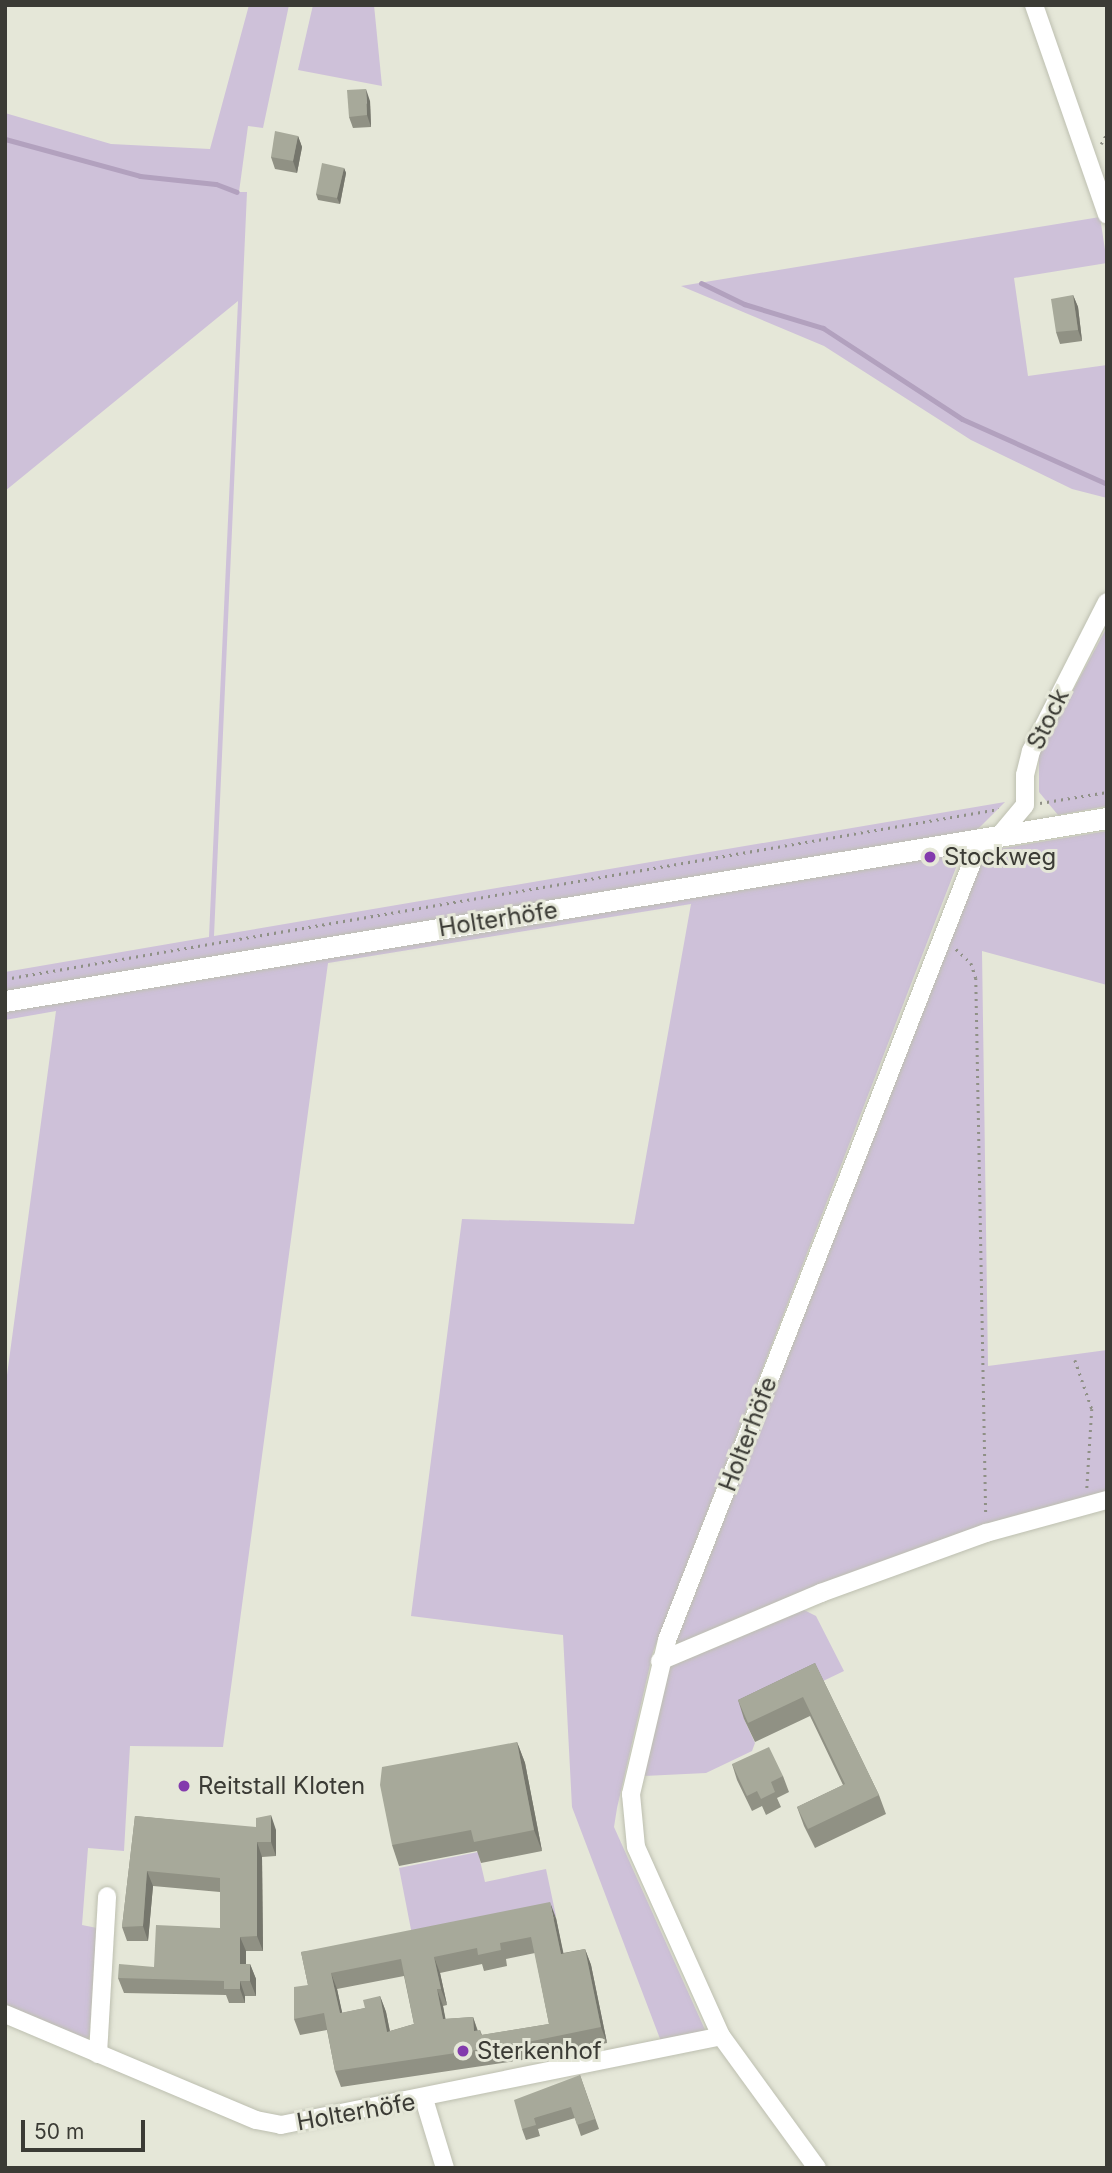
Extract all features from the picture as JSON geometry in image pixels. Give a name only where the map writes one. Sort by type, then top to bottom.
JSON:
[{"type":"main road","name":"Holterhöfe","points":[[5,1001],[1107,818]]},
{"type":"street","points":[[1034,5],[1107,215]]},
{"type":"street","name":"Stock","points":[[1025,805],[1024,775],[1031,751],[1107,602]]},
{"type":"street","points":[[995,836],[1025,805]]},
{"type":"street","name":"Holterhöfe","points":[[817,2168],[722,2036],[631,1830],[631,1794],[660,1661],[975,855],[995,836]]},
{"type":"street","points":[[660,1661],[821,1593],[986,1533],[1107,1500]]},
{"type":"street","points":[[98,2054],[107,1896]]},
{"type":"street","name":"Holterhöfe","points":[[5,2014],[272,2124],[306,2123],[722,2036]]},
{"type":"street","points":[[424,2099],[445,2168]]},
{"type":"path","points":[[5,979],[1107,792]]},
{"type":"path","points":[[942,943],[965,955],[976,978],[986,1533]]},
{"type":"path","points":[[1074,1360],[1093,1419],[1085,1506]]},
{"type":"shaded area","points":[[249,5],[289,5],[263,128],[248,126],[239,192],[247,192],[214,936],[1005,802],[980,827],[973,832],[5,994],[5,972],[209,937],[238,301],[5,491],[5,113],[111,144],[210,149]]},
{"type":"shaded area","points":[[313,5],[374,5],[382,86],[298,70]]},
{"type":"shaded area","points":[[1100,217],[1107,263],[1014,278],[1028,376],[1107,365],[1107,498],[1072,489],[971,440],[824,346],[681,286]]},
{"type":"shaded area","points":[[1107,627],[1107,806],[1058,815],[1039,792],[1039,754]]},
{"type":"shaded area","points":[[1107,831],[1107,985],[982,951],[988,1366],[1107,1350],[1107,1494],[673,1650],[986,851]]},
{"type":"shaded area","points":[[962,852],[653,1652],[617,1808],[614,1827],[706,2032],[662,2044],[572,1807],[563,1635],[411,1616],[462,1219],[634,1224],[691,904],[328,963],[223,1747],[130,1746],[124,1851],[88,1848],[82,1925],[97,1928],[89,2043],[5,2008],[5,1390],[56,1011],[5,1020],[5,1010]]},
{"type":"shaded area","points":[[800,1608],[816,1616],[844,1671],[744,1719],[755,1743],[752,1751],[706,1773],[644,1776],[667,1666]]},
{"type":"shaded area","points":[[478,1852],[485,1882],[546,1869],[556,1916],[414,1945],[399,1868]]},
{"type":"building","points":[[366,89],[367,115],[349,117],[347,90]]},
{"type":"building","points":[[275,131],[298,136],[293,161],[271,157]]},
{"type":"building","points":[[322,163],[344,168],[337,198],[316,194]]},
{"type":"building","points":[[1073,295],[1078,330],[1056,332],[1051,299]]},
{"type":"building","points":[[815,1663],[879,1795],[808,1829],[797,1807],[845,1784],[803,1697],[748,1723],[738,1700]]},
{"type":"building","points":[[517,1742],[534,1830],[474,1842],[471,1830],[392,1845],[380,1785],[382,1767]]},
{"type":"building","points":[[769,1747],[783,1776],[771,1782],[775,1792],[761,1799],[757,1791],[747,1796],[732,1764]]},
{"type":"building","points":[[271,1815],[271,1842],[257,1842],[257,1936],[240,1937],[240,1964],[250,1964],[250,1981],[240,1981],[240,1989],[224,1989],[224,1981],[118,1978],[119,1964],[154,1967],[156,1925],[220,1928],[220,1878],[147,1871],[143,1926],[122,1927],[135,1816],[256,1827],[256,1818]]},
{"type":"building","points":[[550,1902],[561,1954],[585,1949],[601,2027],[523,2043],[335,2071],[324,2013],[294,2019],[294,1987],[308,1985],[301,1952]],"holes":[[[531,1937],[549,2024],[481,2035],[480,2030],[474,2031],[473,2017],[443,2019],[437,1989],[441,1989],[434,1957],[477,1948],[478,1955],[501,1950],[500,1943]],[[401,1959],[414,2024],[387,2032],[380,1996],[363,2000],[365,2008],[340,2013],[331,1973]]]},
{"type":"building","points":[[580,2075],[595,2119],[577,2125],[571,2107],[534,2118],[536,2125],[522,2129],[514,2100]]},
{"type":"waterway","points":[[5,139],[140,176],[216,184],[237,192]]},
{"type":"waterway","points":[[701,283],[744,304],[823,328],[962,419],[1107,484]]},
{"type":"place","name":"Stockweg","points":[[930,857]]},
{"type":"place","name":"Reitstall Kloten","points":[[184,1786]]},
{"type":"place","name":"Sterkenhof","points":[[463,2051]]}]
